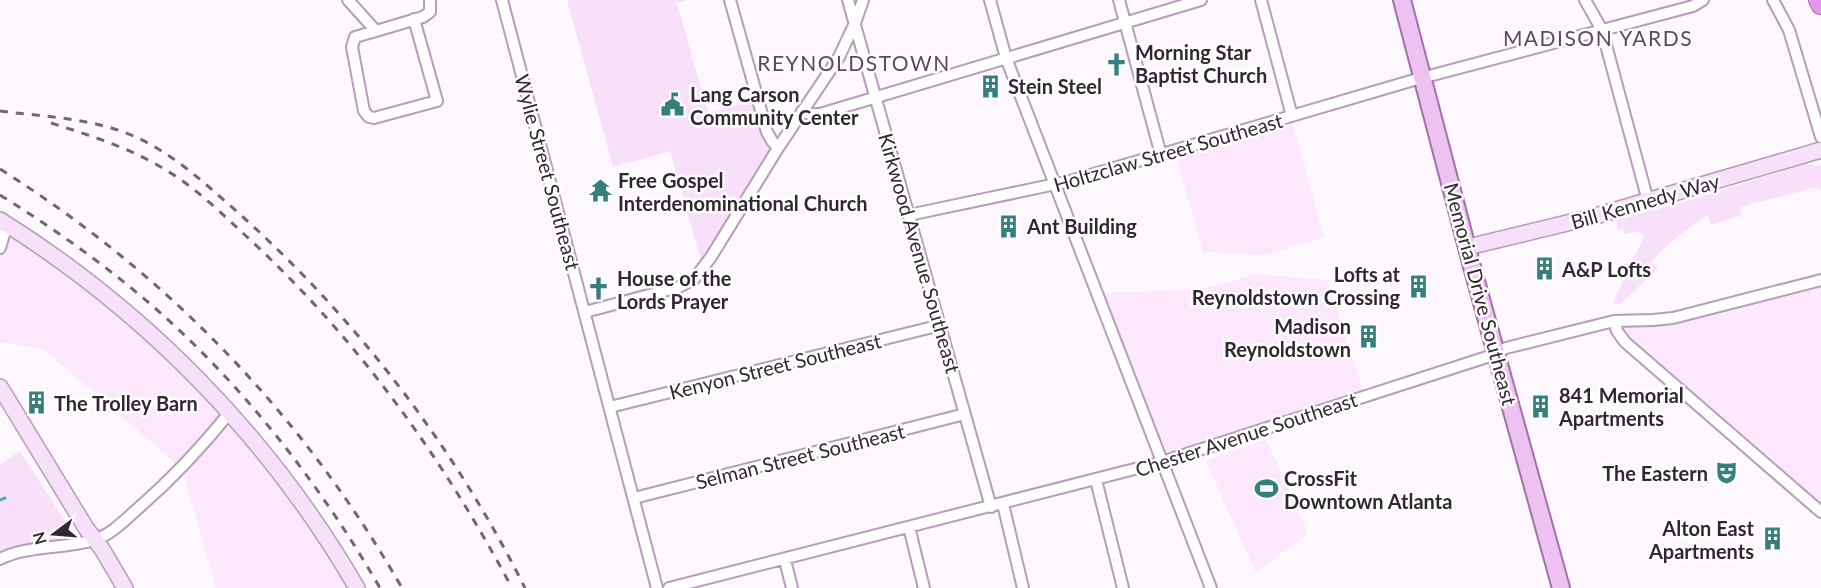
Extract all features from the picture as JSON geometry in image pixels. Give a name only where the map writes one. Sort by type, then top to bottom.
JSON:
[{"type":"highway","points":[[1819,0],[1821,4]]},
{"type":"main road","name":"Memorial Drive Southeast","points":[[1402,0],[1561,588]]},
{"type":"main road","name":"Bill Kennedy Way","points":[[1468,247],[1592,217],[1821,150]]},
{"type":"main road","points":[[4,222],[70,267],[124,310],[180,360],[230,412],[279,470],[319,526],[357,588]]},
{"type":"main road","points":[[0,387],[125,588]]},
{"type":"street","points":[[348,0],[376,31]]},
{"type":"street","points":[[414,19],[437,101],[374,118],[369,117],[364,111],[352,47],[355,37],[414,19],[423,17],[430,12],[430,0]]},
{"type":"street","name":"Wylie Street Southeast","points":[[502,0],[657,588]]},
{"type":"street","points":[[730,0],[767,132],[778,148]]},
{"type":"street","name":"Kirkwood Avenue Southeast","points":[[848,0],[991,507]]},
{"type":"street","points":[[585,312],[679,287],[695,279],[839,57],[863,0]]},
{"type":"street","points":[[990,0],[1006,58],[1211,588]]},
{"type":"street","points":[[1119,0],[1161,155]]},
{"type":"street","points":[[802,111],[820,114],[1200,0]]},
{"type":"street","points":[[1261,0],[1292,116]]},
{"type":"street","points":[[1585,0],[1602,30],[1648,201]]},
{"type":"street","name":"Holtzclaw Street Southeast","points":[[909,214],[1054,184],[1423,78],[1693,6],[1702,0]]},
{"type":"street","points":[[1773,0],[1789,30],[1821,137]]},
{"type":"street","points":[[0,248],[4,222]]},
{"type":"street","name":"Chester Avenue Southeast","points":[[669,588],[1162,462],[1487,357],[1506,348],[1614,321],[1673,318],[1821,280]]},
{"type":"street","points":[[1614,321],[1617,332],[1625,342],[1821,512]]},
{"type":"street","name":"Kenyon Street Southeast","points":[[610,407],[941,325]]},
{"type":"street","points":[[0,559],[15,554],[94,540],[108,533],[145,503],[199,451],[230,412]]},
{"type":"street","name":"Selman Street Southeast","points":[[634,498],[965,414]]},
{"type":"street","points":[[1096,480],[1123,588]]},
{"type":"street","points":[[1003,504],[1023,588]]},
{"type":"street","points":[[909,527],[924,588]]},
{"type":"street","points":[[784,560],[792,588]]},
{"type":"shaded area","points":[[567,0],[687,0],[677,3],[708,113],[758,99],[774,156],[701,261],[670,151],[613,167]]},
{"type":"shaded area","points":[[1292,121],[1324,237],[1266,255],[1203,252],[1176,157]]},
{"type":"shaded area","points":[[1805,164],[1821,166],[1821,191],[1819,188],[1813,188],[1740,207],[1742,215],[1711,225],[1708,215],[1664,249],[1651,262],[1658,269],[1620,304],[1612,305],[1644,236],[1636,231],[1624,234],[1623,229],[1618,230],[1616,220],[1688,201]]},
{"type":"shaded area","points":[[0,219],[118,300],[227,404],[363,588],[216,588],[182,469],[45,350],[0,342]]},
{"type":"shaded area","points":[[1255,274],[1327,280],[1365,396],[1162,461],[1097,293],[1187,290],[1214,286]]},
{"type":"shaded area","points":[[1821,280],[1821,505],[1625,342],[1614,321],[1653,320]]},
{"type":"shaded area","points":[[1266,439],[1308,533],[1256,573],[1206,461]]},
{"type":"shaded area","points":[[20,451],[75,537],[0,556],[0,465]]},
{"type":"waterway","points":[[0,500],[5,498]]},
{"type":"railway","points":[[0,111],[88,122],[122,131],[167,154],[243,217],[286,257],[326,300],[401,389],[468,486],[525,588]]},
{"type":"railway","points":[[51,123],[123,148],[151,161],[175,176],[216,208],[285,274],[324,314],[394,400],[456,491],[512,588]]},
{"type":"railway","points":[[0,169],[61,210],[120,255],[227,353],[276,407],[321,464],[363,525],[402,588]]},
{"type":"railway","points":[[0,195],[65,238],[146,300],[226,378],[283,444],[309,479],[380,588]]},
{"type":"place","name":"Morning Star Baptist Church","points":[[1117,64]]},
{"type":"place","name":"Stein Steel","points":[[990,86]]},
{"type":"place","name":"Lang Carson Community Center","points":[[672,105]]},
{"type":"place","name":"Free Gospel Interdenominational Church","points":[[600,191]]},
{"type":"place","name":"Ant Building","points":[[1009,226]]},
{"type":"place","name":"A&P Lofts","points":[[1544,269]]},
{"type":"place","name":"Lofts at Reynoldstown Crossing","points":[[1418,286]]},
{"type":"place","name":"House of the Lords Prayer","points":[[599,289]]},
{"type":"place","name":"Madison Reynoldstown","points":[[1369,337]]},
{"type":"place","name":"The Trolley Barn","points":[[36,403]]},
{"type":"place","name":"841 Memorial Apartments","points":[[1541,407]]},
{"type":"place","name":"The Eastern","points":[[1726,473]]},
{"type":"place","name":"CrossFit Downtown Atlanta","points":[[1266,489]]},
{"type":"place","name":"Alton East Apartments","points":[[1772,539]]},
{"type":"district","name":"MADISON YARDS","points":[[1598,37]]},
{"type":"district","name":"REYNOLDSTOWN","points":[[854,62]]}]
